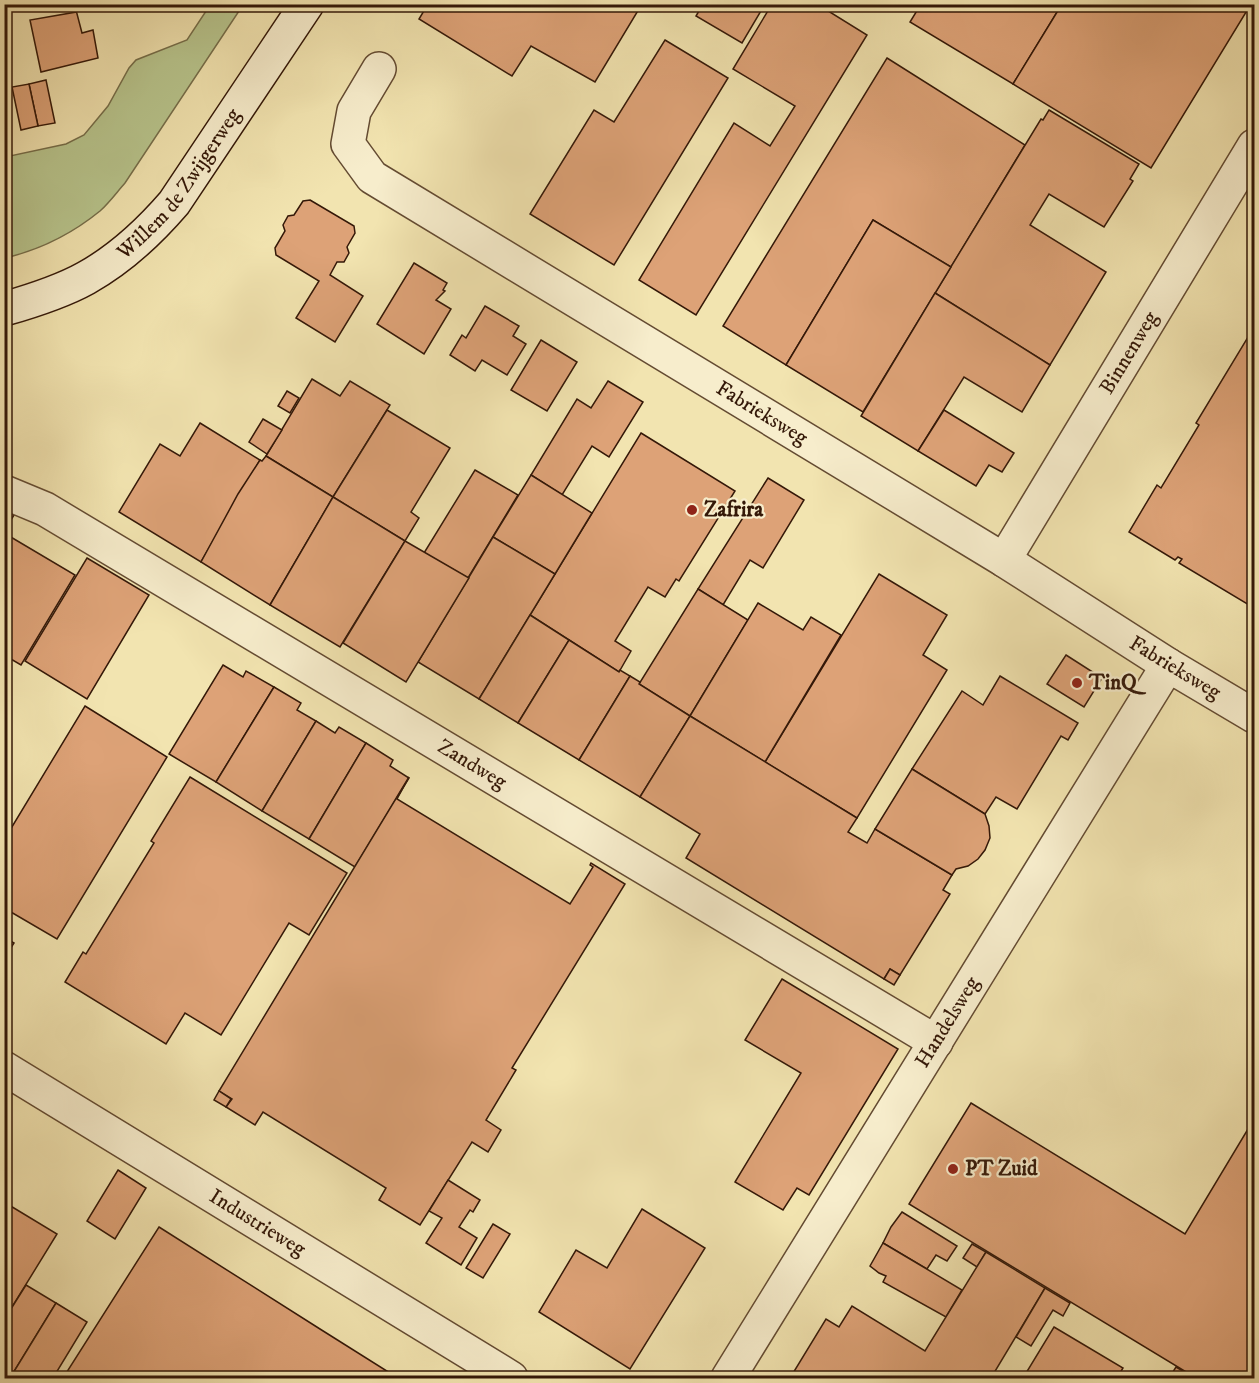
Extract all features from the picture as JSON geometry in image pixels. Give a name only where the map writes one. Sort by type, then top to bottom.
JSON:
[{"type":"street","name":"Willem de Zwijgerweg","points":[[4,309],[41,298],[86,278],[121,254],[151,229],[174,203],[307,4]]},
{"type":"street","name":"Fabrieksweg","points":[[380,69],[354,111],[348,144],[372,177],[1004,560],[1168,665],[1254,716]]},
{"type":"street","name":"Binnenweg","points":[[1004,560],[1254,146]]},
{"type":"street","name":"Zandweg","points":[[4,492],[55,515],[936,1042]]},
{"type":"street","name":"Handelsweg","points":[[728,1378],[1168,665]]},
{"type":"street","name":"Industrieweg","points":[[4,1068],[494,1375]]},
{"type":"green space","points":[[210,5],[243,5],[125,183],[100,211],[79,226],[55,240],[5,258],[5,157],[66,144],[84,135],[108,106],[129,68],[136,60],[187,40]]},
{"type":"building","points":[[428,4],[642,4],[595,82],[531,46],[512,76],[419,19]]},
{"type":"building","points":[[703,4],[765,4],[742,43],[696,16]]},
{"type":"building","points":[[772,4],[817,4],[867,35],[696,315],[639,280],[734,123],[770,146],[795,106],[733,69]]},
{"type":"building","points":[[921,4],[1062,4],[1013,84],[910,22]]},
{"type":"building","points":[[1062,4],[1251,4],[1151,168],[1013,84]]},
{"type":"building","points":[[76,10],[82,33],[93,30],[98,58],[41,72],[30,20],[76,12]]},
{"type":"building","points":[[4,39],[11,70],[4,71]]},
{"type":"building","points":[[665,40],[728,78],[614,265],[530,214],[594,110],[614,122]]},
{"type":"building","points":[[887,58],[1025,145],[951,267],[873,220],[786,365],[723,326]]},
{"type":"building","points":[[46,80],[55,123],[38,126],[29,84]]},
{"type":"building","points":[[29,84],[38,126],[21,130],[12,87]]},
{"type":"building","points":[[1049,110],[1139,164],[1130,179],[1133,181],[1104,227],[1049,194],[1030,225],[1106,272],[1050,365],[935,293],[1041,119],[1043,120]]},
{"type":"building","points":[[310,200],[354,226],[355,233],[347,247],[349,253],[344,262],[337,262],[330,275],[363,296],[335,342],[296,318],[319,281],[276,255],[275,248],[285,231],[283,225],[288,216],[294,215],[303,201]]},
{"type":"building","points":[[873,220],[951,267],[863,412],[786,365]]},
{"type":"building","points":[[414,263],[447,283],[443,290],[445,291],[436,300],[451,309],[424,354],[377,324]]},
{"type":"building","points":[[935,293],[1050,365],[1022,412],[964,377],[918,451],[861,416]]},
{"type":"building","points":[[485,306],[519,326],[513,336],[526,344],[507,375],[482,360],[475,371],[450,355],[462,335],[466,338]]},
{"type":"building","points":[[1254,335],[1254,608],[1179,563],[1182,559],[1178,557],[1175,560],[1129,532],[1157,485],[1161,488],[1199,425],[1196,423],[1248,337],[1252,340]]},
{"type":"building","points":[[541,340],[577,362],[547,411],[511,390]]},
{"type":"building","points":[[312,379],[340,396],[350,381],[390,405],[333,497],[266,456]]},
{"type":"building","points":[[608,381],[643,402],[609,457],[592,446],[562,495],[531,475],[577,399],[591,408]]},
{"type":"building","points":[[287,391],[299,398],[290,413],[278,406]]},
{"type":"building","points":[[387,410],[450,448],[411,512],[419,518],[405,541],[333,497]]},
{"type":"building","points":[[944,410],[1014,453],[1002,472],[989,465],[976,486],[918,451]]},
{"type":"building","points":[[263,419],[282,430],[267,454],[249,442]]},
{"type":"building","points":[[200,423],[260,460],[201,562],[119,512],[160,444],[180,456]]},
{"type":"building","points":[[641,433],[735,491],[679,581],[676,579],[665,597],[648,587],[615,641],[631,651],[619,672],[530,615]]},
{"type":"building","points":[[266,456],[333,497],[270,605],[201,562],[238,494],[260,460],[262,461]]},
{"type":"building","points":[[475,470],[518,495],[468,578],[424,553]]},
{"type":"building","points":[[531,475],[592,513],[555,574],[493,537]]},
{"type":"building","points":[[768,478],[804,500],[763,568],[750,560],[723,605],[698,589]]},
{"type":"building","points":[[333,497],[405,541],[340,647],[270,605]]},
{"type":"building","points":[[4,511],[14,515],[4,531]]},
{"type":"building","points":[[4,533],[75,575],[21,665],[4,655]]},
{"type":"building","points":[[493,537],[555,574],[479,699],[418,662]]},
{"type":"building","points":[[405,541],[469,578],[406,682],[343,643]]},
{"type":"building","points":[[87,558],[149,595],[87,699],[25,661]]},
{"type":"building","points":[[879,574],[947,615],[923,655],[947,670],[857,818],[765,762]]},
{"type":"building","points":[[698,589],[748,620],[690,716],[639,684]]},
{"type":"building","points":[[758,603],[803,630],[811,617],[841,635],[765,762],[690,716]]},
{"type":"building","points":[[530,615],[569,640],[518,723],[479,699]]},
{"type":"building","points":[[569,640],[619,672],[620,670],[630,676],[579,760],[518,723]]},
{"type":"building","points":[[1066,655],[1102,678],[1084,707],[1047,684]]},
{"type":"building","points":[[223,665],[243,677],[246,671],[274,687],[216,782],[169,754]]},
{"type":"building","points":[[630,676],[690,716],[640,797],[579,760]]},
{"type":"building","points":[[1000,676],[1078,723],[1068,740],[1061,736],[1017,809],[996,797],[985,814],[912,769],[962,691],[983,705]]},
{"type":"building","points":[[274,687],[301,703],[297,710],[316,721],[262,811],[216,782]]},
{"type":"building","points":[[85,706],[167,757],[57,939],[4,908],[4,840]]},
{"type":"building","points":[[690,716],[857,818],[848,832],[867,843],[875,829],[952,875],[943,890],[950,894],[900,975],[890,969],[884,979],[686,858],[700,834],[640,797]]},
{"type":"building","points":[[316,721],[335,733],[339,727],[366,743],[309,839],[262,811]]},
{"type":"building","points":[[366,743],[393,760],[390,766],[409,778],[355,867],[309,839]]},
{"type":"building","points":[[912,769],[985,814],[990,838],[985,850],[978,859],[968,866],[956,869],[952,875],[875,829]]},
{"type":"building","points":[[190,777],[347,873],[309,935],[289,923],[221,1035],[185,1013],[166,1044],[65,982],[83,952],[86,954],[154,843],[151,841]]},
{"type":"building","points":[[409,777],[397,799],[570,904],[593,867],[591,863],[625,884],[512,1068],[516,1070],[486,1120],[501,1130],[488,1152],[472,1142],[420,1225],[379,1200],[386,1188],[263,1112],[255,1125],[226,1107],[232,1099],[219,1091]]},
{"type":"building","points":[[4,937],[14,943],[4,959]]},
{"type":"building","points":[[890,969],[900,975],[894,985],[884,979]]},
{"type":"building","points":[[782,979],[898,1049],[809,1195],[797,1188],[783,1210],[735,1182],[801,1073],[745,1040]]},
{"type":"building","points":[[219,1091],[231,1099],[226,1107],[214,1100]]},
{"type":"building","points":[[971,1103],[1185,1234],[1254,1119],[1254,1378],[1196,1378],[909,1204]]},
{"type":"building","points":[[118,1170],[146,1188],[115,1239],[87,1221]]},
{"type":"building","points":[[448,1180],[480,1200],[473,1212],[470,1210],[459,1227],[477,1238],[461,1265],[426,1243],[442,1218],[429,1211]]},
{"type":"building","points":[[4,1202],[57,1234],[4,1320]]},
{"type":"building","points":[[642,1209],[705,1248],[630,1369],[539,1312],[576,1250],[607,1268]]},
{"type":"building","points":[[902,1212],[957,1246],[947,1261],[936,1255],[927,1269],[883,1243]]},
{"type":"building","points":[[493,1224],[510,1234],[483,1278],[466,1268]]},
{"type":"building","points":[[159,1227],[320,1329],[398,1378],[63,1378]]},
{"type":"building","points":[[883,1243],[962,1290],[946,1317],[883,1282],[886,1276],[870,1266]]},
{"type":"building","points":[[972,1244],[986,1252],[977,1267],[963,1258]]},
{"type":"building","points":[[986,1252],[1045,1288],[991,1378],[790,1378],[826,1319],[839,1327],[852,1306],[925,1351]]},
{"type":"building","points":[[26,1285],[56,1303],[10,1378],[4,1378],[4,1320]]},
{"type":"building","points":[[1045,1288],[1070,1303],[1063,1316],[1053,1310],[1031,1346],[1016,1337]]},
{"type":"building","points":[[56,1303],[87,1322],[53,1378],[10,1378]]},
{"type":"building","points":[[1054,1327],[1123,1368],[1117,1378],[1023,1378]]},
{"type":"building","points":[[1176,1367],[1195,1378],[1169,1378]]},
{"type":"place","name":"Zafrira","points":[[692,510]]},
{"type":"place","name":"TinQ","points":[[1077,683]]},
{"type":"place","name":"PT Zuid","points":[[953,1169]]}]
